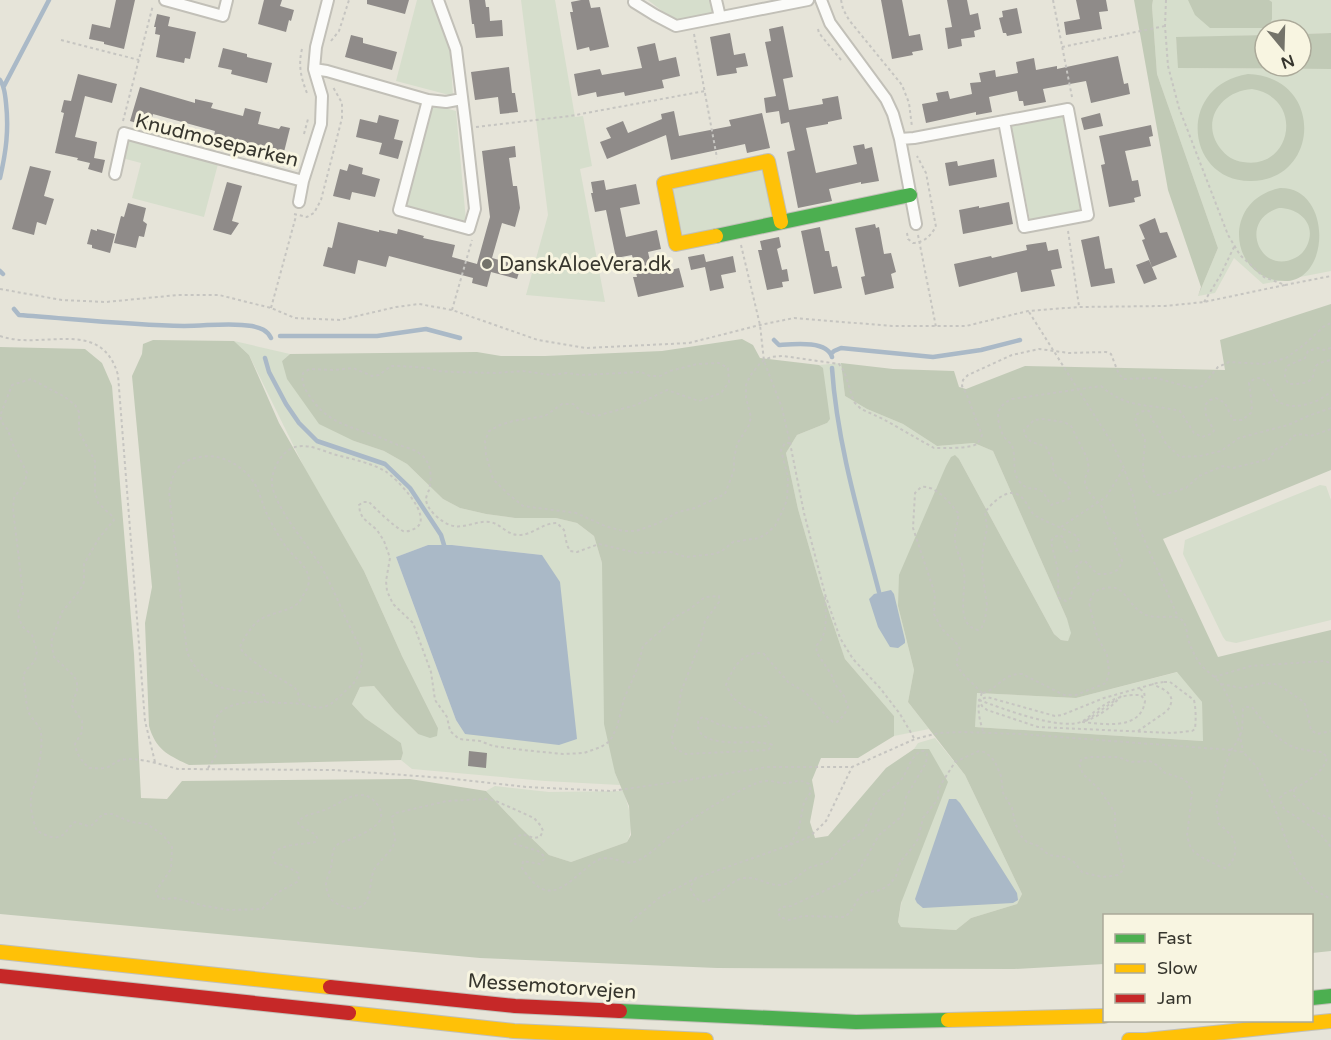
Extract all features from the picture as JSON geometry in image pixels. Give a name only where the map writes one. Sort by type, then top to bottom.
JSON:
[{"type":"main road","points":[[781,222],[768,161],[664,183],[676,244],[781,222],[909,195]]},
{"type":"main road","name":"Messemotorvejen","points":[[0,952],[515,1006],[856,1022],[1103,1016]]},
{"type":"main road","points":[[0,976],[514,1031],[706,1040]]},
{"type":"main road","points":[[1313,998],[1331,996]]},
{"type":"main road","points":[[1129,1040],[1331,1021]]},
{"type":"street","points":[[165,0],[223,16],[227,0]]},
{"type":"street","name":"Knudmoseparken","points":[[299,202],[303,181],[321,124],[322,96],[314,69],[316,46],[328,0]]},
{"type":"street","points":[[428,100],[399,210],[469,229],[475,209],[456,49],[438,0]]},
{"type":"street","points":[[716,0],[720,17]]},
{"type":"street","points":[[634,2],[676,26],[808,0]]},
{"type":"street","points":[[821,0],[830,23],[886,99],[893,114],[900,139],[909,195],[911,226]]},
{"type":"street","points":[[314,69],[428,100],[446,102],[462,99]]},
{"type":"street","points":[[900,139],[1068,109],[1088,215],[1024,227],[1004,121]]},
{"type":"street","name":"Knudmoseparken","points":[[115,174],[124,133],[303,181]]},
{"type":"path","points":[[124,133],[122,125],[153,6],[157,0]]},
{"type":"path","points":[[1053,0],[1073,100],[1068,109]]},
{"type":"path","points":[[1166,0],[1168,66],[1179,108],[1228,235],[1240,255],[1264,277],[1285,285]]},
{"type":"path","points":[[692,22],[720,171]]},
{"type":"path","points":[[816,22],[819,33],[840,59]]},
{"type":"path","points":[[1061,47],[1165,26]]},
{"type":"path","points":[[61,40],[139,60]]},
{"type":"path","points":[[303,46],[300,75],[309,97]]},
{"type":"path","points":[[466,129],[570,116],[705,91]]},
{"type":"path","points":[[303,137],[308,116]]},
{"type":"path","points":[[271,308],[299,202]]},
{"type":"path","points":[[287,210],[296,216]]},
{"type":"path","points":[[1066,220],[1079,307]]},
{"type":"path","points":[[911,226],[908,239],[913,243],[919,243]]},
{"type":"path","points":[[911,226],[919,243],[936,327]]},
{"type":"path","points":[[452,310],[472,241],[469,229]]},
{"type":"path","points":[[738,231],[760,325],[764,361],[782,408],[804,513],[825,594],[840,639],[853,659],[900,714],[915,739]]},
{"type":"path","points":[[1204,302],[1235,246]]},
{"type":"path","points":[[0,289],[62,300],[106,302],[178,295],[219,295],[271,308],[296,318],[340,320],[419,304],[452,310],[538,340],[586,348],[689,343],[794,318],[892,326],[966,326],[1028,311],[1079,307],[1165,306],[1204,302],[1331,276]]},
{"type":"path","points":[[1028,311],[1112,443],[1124,468],[1134,499],[1137,523],[1178,617],[1186,626],[1189,642],[1199,663],[1221,684],[1234,713],[1243,752],[1257,767],[1297,870],[1314,890],[1331,899]]},
{"type":"path","points":[[790,443],[785,443],[781,450],[788,477],[787,500],[775,526],[759,538],[733,542],[714,554],[686,557],[671,552],[637,553],[600,544],[578,552],[570,551],[564,530],[557,523],[549,523],[528,534],[517,535],[508,533],[489,522],[461,527],[451,526],[442,521],[426,503],[431,474],[430,466],[420,454],[344,425],[327,415],[315,404],[302,380],[303,373],[310,369],[353,368],[372,376],[379,375],[391,366],[400,366],[454,372],[523,371],[551,375],[567,373],[582,375],[641,372],[650,376],[660,376],[697,364],[719,363],[728,368],[729,382],[721,393],[710,398],[699,401],[667,390],[636,405],[596,416],[582,412],[573,404],[562,404],[545,417],[513,421],[489,431],[485,441],[486,455],[493,479],[523,506],[576,513],[605,526],[623,531],[636,531],[725,494],[734,470],[737,444],[749,425],[751,417],[746,398],[746,385],[750,376],[771,357],[783,356],[838,364],[844,372],[854,402],[861,409],[883,418],[934,448],[974,446],[982,435],[962,386],[963,380],[968,375],[1012,355],[1039,349],[1069,353],[1106,352],[1110,354],[1123,378],[1156,378],[1192,388],[1202,386],[1218,367],[1229,362],[1264,364],[1286,358],[1331,323]]},
{"type":"path","points":[[0,336],[11,340],[81,339],[96,344],[107,352],[114,363],[118,375],[144,721],[155,762]]},
{"type":"path","points":[[1331,348],[1308,351],[1305,358],[1287,366],[1284,374],[1286,380],[1289,384],[1310,381],[1313,378],[1315,367],[1331,360]]},
{"type":"path","points":[[982,693],[962,673],[956,663],[959,646],[942,630],[934,614],[935,594],[913,528],[915,493],[921,486],[928,486],[938,492],[958,513],[959,521],[955,538],[964,573],[963,612],[966,623],[972,628],[978,630],[982,627],[987,604],[982,570],[987,528],[985,512],[1000,496],[1016,494],[1023,499],[1033,514],[1076,535],[1079,539],[1078,550],[1073,552],[1069,551],[1060,535],[1051,541],[1058,575],[1059,598],[1066,601],[1071,598],[1072,590],[1080,583],[1076,567],[1082,561],[1086,562],[1097,574],[1109,574],[1122,567],[1114,541],[1115,534],[1109,528],[1103,508],[1088,491],[1085,483],[1089,469],[1087,458],[1071,426],[1064,422],[1042,419],[1034,420],[1024,430],[1028,440],[1046,447],[1053,461],[1056,476],[1067,484],[1070,490],[1069,499],[1051,505],[1042,492],[1026,488],[1017,478],[1012,445],[1004,437],[997,418],[1005,402],[1012,399],[1101,386],[1110,394],[1136,406],[1164,407],[1180,411],[1194,432],[1202,437],[1214,431],[1206,415],[1205,405],[1210,400],[1216,398],[1225,404],[1233,420],[1242,420],[1251,413],[1249,383],[1254,379],[1261,378],[1266,381],[1278,402],[1293,406],[1307,404],[1326,396],[1331,391]]},
{"type":"path","points":[[790,845],[799,828],[804,802],[811,792],[809,784],[800,780],[785,784],[765,781],[728,797],[679,828],[644,857],[625,864],[614,859],[597,860],[563,887],[546,891],[538,887],[522,867],[523,861],[540,864],[544,859],[543,856],[538,851],[515,844],[514,838],[522,834],[534,838],[540,837],[543,831],[534,818],[496,801],[486,799],[447,801],[396,813],[392,817],[395,840],[372,873],[369,897],[363,905],[355,909],[337,904],[329,897],[326,885],[334,849],[340,843],[378,824],[381,816],[378,805],[370,798],[360,795],[349,796],[327,809],[305,816],[298,822],[300,827],[316,835],[315,842],[290,846],[275,851],[272,855],[275,862],[298,873],[297,882],[277,893],[262,909],[229,910],[174,898],[158,897],[156,891],[171,869],[172,847],[163,835],[147,824],[131,822],[112,814],[103,814],[92,825],[75,822],[63,836],[57,838],[49,837],[38,831],[33,818],[32,790],[35,785],[41,730],[29,714],[23,676],[35,661],[37,651],[32,635],[23,627],[19,619],[18,611],[23,594],[13,509],[14,498],[25,482],[27,473],[0,416],[12,385],[31,379],[65,397],[75,405],[79,412],[79,432],[95,461],[95,491],[98,503],[114,520],[99,538],[84,564],[84,582],[80,591],[62,612],[51,642],[54,657],[74,676],[76,682],[77,692],[72,705],[82,721],[82,732],[75,744],[76,751],[89,768],[106,767],[120,760],[133,758],[178,769],[334,770],[610,792],[768,766],[852,767],[915,739],[939,733],[1020,734],[1243,752]]},
{"type":"path","points":[[1331,408],[1288,425],[1239,438],[1221,451],[1200,456],[1180,457],[1166,444],[1149,411],[1136,415],[1135,421],[1137,428],[1145,438],[1143,472],[1145,481],[1157,495],[1166,495],[1186,488],[1199,476],[1223,466],[1233,468],[1269,459],[1276,449],[1285,446],[1293,436],[1303,434],[1309,436],[1331,429]]},
{"type":"path","points":[[208,768],[217,754],[214,724],[222,711],[257,701],[324,707],[356,681],[360,670],[362,653],[321,566],[277,501],[271,482],[276,464],[287,452],[301,446],[366,462],[386,472],[415,502],[421,521],[419,526],[409,531],[403,531],[369,502],[359,505],[363,519],[377,530],[384,541],[390,558],[386,581],[387,591],[393,604],[412,623],[431,672],[435,700],[447,717],[450,731],[459,739],[480,741],[513,749],[563,754],[584,753],[601,747],[610,741],[617,727],[624,699],[637,669],[643,646],[677,616],[705,597],[719,596],[719,602],[705,621],[701,640],[681,692],[672,742],[676,749],[686,754],[768,750],[772,745],[714,741],[701,733],[697,722],[703,717],[720,725],[736,728],[768,724],[767,718],[746,708],[733,698],[726,685],[731,672],[741,660],[753,653],[763,653],[788,682],[805,692],[829,719],[837,722],[848,707],[844,696],[817,653],[816,646],[821,641],[826,627],[825,594]]},
{"type":"path","points":[[265,702],[264,695],[219,687],[206,678],[191,661],[187,652],[169,492],[174,472],[182,464],[192,459],[214,455],[230,461],[247,473],[258,489],[266,513],[287,548],[307,571],[309,585],[299,603],[258,621],[244,638],[240,647],[242,653],[295,688],[301,704]]},
{"type":"path","points":[[1060,528],[1106,497],[1124,468]]},
{"type":"path","points":[[982,693],[988,692],[1015,674],[1022,674],[1064,695],[1076,695],[1106,683],[1109,672],[1107,655],[1097,636],[1089,603],[1094,592],[1103,588],[1112,587],[1121,590],[1143,614],[1154,617],[1178,617]]},
{"type":"path","points":[[1214,677],[1251,666],[1324,661],[1331,663]]},
{"type":"path","points":[[1170,682],[1194,700],[1195,729],[1184,732],[1038,727],[987,710],[979,700],[987,697],[1062,716],[1104,698],[1152,684],[1170,682]]},
{"type":"path","points":[[1221,684],[1240,688],[1264,683],[1275,684],[1286,689],[1305,704],[1311,730],[1317,734],[1331,731]]},
{"type":"path","points":[[1138,731],[1170,707],[1172,699],[1169,693],[1152,684]]},
{"type":"path","points":[[979,700],[1042,720],[1108,725],[1125,723],[1140,715],[1145,701],[1144,692],[1137,688]]},
{"type":"path","points":[[982,693],[979,700],[979,717],[983,732]]},
{"type":"path","points":[[1082,722],[1113,699],[1121,696],[1141,695],[1145,701]]},
{"type":"path","points":[[696,878],[690,887],[694,896],[699,901],[707,902],[715,898],[732,882],[744,878],[757,879],[775,885],[792,882],[809,868],[831,860],[844,845],[862,833],[882,795],[903,779],[914,756],[921,750],[927,754],[926,763],[906,797],[902,816],[879,835],[858,873],[848,880],[791,906],[782,907],[778,910],[780,917],[789,920],[803,916],[845,917],[864,893],[881,890],[890,884],[896,876],[900,862],[918,839],[923,818],[938,799],[938,789],[955,762],[979,751],[990,756],[1002,776],[1003,793],[1012,808],[1021,837],[1049,855],[1065,857],[1073,861],[1082,872],[1103,878],[1118,875],[1124,866],[1115,829],[1115,813],[1100,790],[1083,774],[1079,764],[1082,759],[1089,756],[1118,757],[1131,762],[1150,761],[1165,774],[1187,782],[1192,793],[1187,836],[1190,846],[1203,858],[1225,868],[1233,862],[1234,841],[1219,824],[1216,803],[1222,789],[1225,767],[1240,735],[1243,709],[1247,707],[1252,707],[1288,745],[1324,753],[1327,757],[1326,765],[1312,778],[1280,798],[1284,809],[1318,831],[1331,848]]},
{"type":"path","points":[[630,922],[658,898],[696,878],[809,837],[826,821],[852,767]]},
{"type":"path","points":[[1294,789],[1294,796],[1309,809],[1331,819]]},
{"type":"green space","points":[[417,0],[431,0],[450,49],[453,96],[396,81]]},
{"type":"green space","points":[[521,0],[555,0],[575,117],[583,116],[592,166],[580,169],[605,302],[526,295],[548,215]]},
{"type":"green space","points":[[648,0],[712,0],[715,13],[675,21]]},
{"type":"green space","points":[[1134,0],[1153,0],[1157,74],[1218,248],[1198,296],[1201,287],[1168,190]]},
{"type":"green space","points":[[1153,0],[1331,0],[1331,33],[1313,34],[1313,18],[1253,18],[1253,35],[1176,38],[1179,68],[1253,68],[1253,78],[1313,78],[1313,69],[1331,69],[1331,271],[1263,284],[1234,258],[1215,293],[1198,296],[1218,248],[1157,74]]},
{"type":"green space","points":[[1188,0],[1269,0],[1272,2],[1272,18],[1253,18],[1253,28],[1210,28],[1195,15]]},
{"type":"green space","points":[[1331,33],[1331,69],[1313,69],[1313,34]]},
{"type":"green space","points":[[1253,35],[1253,68],[1178,68],[1176,37]]},
{"type":"green space","points":[[1248,74],[1253,75],[1253,78],[1273,79],[1291,92],[1301,109],[1304,129],[1301,148],[1290,165],[1274,177],[1251,181],[1229,177],[1213,166],[1202,151],[1198,132],[1200,113],[1209,96],[1225,82]],"holes":[[[1252,89],[1269,95],[1280,105],[1286,118],[1286,132],[1281,145],[1272,156],[1259,162],[1236,161],[1220,148],[1214,138],[1213,118],[1223,101],[1231,95]]]},
{"type":"green space","points":[[431,104],[456,111],[466,221],[406,206]]},
{"type":"green space","points":[[1064,115],[1081,210],[1030,220],[1011,125]]},
{"type":"green space","points":[[126,140],[218,164],[204,217],[132,198],[141,163],[122,158]]},
{"type":"green space","points":[[765,166],[776,217],[683,237],[672,185]]},
{"type":"green space","points":[[1280,188],[1297,192],[1309,202],[1316,216],[1319,233],[1318,250],[1312,265],[1302,276],[1288,281],[1269,278],[1254,270],[1244,256],[1239,240],[1240,224],[1247,208],[1260,196]],"holes":[[[1279,208],[1303,217],[1310,233],[1308,243],[1302,253],[1283,262],[1263,253],[1256,234],[1259,223],[1266,214]]]},
{"type":"green space","points":[[1331,304],[1331,470],[1163,539],[1218,657],[1331,630],[1331,951],[1313,953],[1313,914],[1103,914],[1103,964],[1014,969],[717,968],[480,958],[0,914],[0,347],[85,349],[102,363],[112,386],[134,654],[141,798],[167,799],[182,781],[410,779],[486,791],[549,855],[571,862],[627,842],[631,835],[629,806],[615,773],[604,724],[602,563],[594,536],[577,523],[556,518],[515,518],[486,514],[460,508],[443,499],[407,464],[384,451],[354,441],[319,424],[287,379],[282,361],[290,354],[477,352],[501,356],[545,356],[662,351],[742,339],[753,345],[760,358],[819,365],[823,368],[830,419],[827,423],[797,435],[786,453],[798,509],[845,659],[894,716],[894,736],[858,758],[821,758],[812,780],[815,796],[810,822],[815,838],[828,836],[886,768],[914,749],[929,749],[948,782],[901,903],[898,922],[901,927],[956,930],[971,918],[1017,904],[1022,894],[965,775],[908,702],[914,670],[898,606],[899,575],[951,457],[955,455],[959,459],[1054,634],[1061,640],[1068,641],[1071,633],[1067,619],[993,451],[974,443],[937,446],[903,424],[867,409],[845,396],[841,363],[893,369],[954,371],[959,387],[966,389],[1025,366],[1225,370],[1220,340]],"holes":[[[1177,672],[1202,702],[1203,741],[975,727],[977,693],[1076,698]]]},
{"type":"green space","points":[[153,340],[234,341],[249,355],[279,423],[364,571],[402,656],[438,728],[437,736],[430,738],[418,734],[374,686],[360,687],[352,704],[365,718],[401,743],[403,753],[401,760],[189,765],[169,755],[155,741],[149,726],[145,623],[152,587],[132,376],[142,354],[143,344]]},
{"type":"green space","points":[[234,341],[290,354],[282,361],[354,441],[384,451],[407,464],[443,499],[460,508],[515,518],[556,518],[577,523],[594,536],[602,563],[615,773],[620,785],[412,769],[401,760],[403,753],[401,743],[365,718],[352,704],[360,687],[374,686],[418,734],[438,728],[402,656],[364,571],[305,469],[249,355]],"holes":[[[428,545],[452,545],[542,555],[465,734],[456,720],[396,557]]]},
{"type":"green space","points":[[841,363],[845,396],[867,409],[903,424],[937,446],[974,443],[993,451],[1072,633],[1068,641],[1061,640],[1054,634],[959,459],[898,606],[914,670],[908,702],[929,729],[894,736],[894,716],[845,659],[798,509],[786,453],[797,435],[827,423],[823,369],[819,365]]},
{"type":"green space","points":[[1320,485],[1326,486],[1331,500],[1331,620],[1236,643],[1226,641],[1183,554],[1185,540]]},
{"type":"green space","points":[[1178,672],[1202,702],[1204,741],[975,727],[976,693],[1076,698]]},
{"type":"green space","points":[[935,738],[965,775],[1022,894],[1017,904],[971,918],[956,930],[901,927],[898,922],[929,749],[914,749],[918,743]]},
{"type":"green space","points":[[495,786],[549,792],[623,791],[630,816],[631,830],[627,842],[571,862],[549,855],[486,791]]},
{"type":"water","points":[[428,545],[452,545],[542,555],[560,582],[577,739],[559,745],[465,734],[456,720],[396,557]]},
{"type":"water","points":[[891,590],[894,594],[905,640],[905,643],[898,648],[890,647],[878,627],[869,599],[874,594]]},
{"type":"water","points":[[949,799],[956,799],[960,803],[1017,893],[1018,900],[1013,903],[923,908],[917,903],[915,899]]},
{"type":"building","points":[[116,0],[135,0],[124,49],[89,39],[92,24],[110,28]]},
{"type":"building","points":[[264,0],[282,0],[280,6],[294,10],[286,32],[258,24]]},
{"type":"building","points":[[367,0],[409,0],[405,14],[367,4]]},
{"type":"building","points":[[469,0],[485,0],[486,7],[489,7],[490,21],[502,20],[503,36],[476,38]]},
{"type":"building","points":[[589,0],[591,8],[600,7],[609,47],[590,51],[589,47],[577,50],[570,12],[573,12],[571,2]]},
{"type":"building","points":[[881,0],[902,0],[909,36],[920,34],[923,50],[912,52],[913,55],[892,59]]},
{"type":"building","points":[[947,0],[967,0],[970,15],[978,13],[981,29],[974,31],[975,37],[961,39],[962,46],[948,49],[945,28],[952,27]]},
{"type":"building","points":[[1076,0],[1106,0],[1108,11],[1099,12],[1102,29],[1066,35],[1064,22],[1080,19]]},
{"type":"building","points":[[1017,8],[1022,33],[1007,36],[1003,33],[999,18],[1003,17],[1002,11]]},
{"type":"building","points":[[157,14],[170,17],[168,26],[196,32],[190,59],[185,58],[184,63],[156,57],[160,35],[155,34],[156,27],[154,27]]},
{"type":"building","points":[[783,26],[793,77],[783,79],[789,110],[823,104],[822,99],[838,96],[842,119],[806,128],[816,173],[857,164],[853,146],[864,144],[865,149],[872,147],[879,181],[861,184],[861,182],[829,189],[832,201],[798,208],[787,152],[795,150],[789,122],[781,124],[779,111],[766,113],[764,98],[776,96],[765,42],[771,41],[769,29]]},
{"type":"building","points":[[730,33],[734,55],[745,53],[748,66],[736,68],[737,73],[717,76],[710,37]]},
{"type":"building","points":[[351,35],[363,38],[363,43],[397,52],[392,70],[345,57]]},
{"type":"building","points":[[655,43],[659,61],[676,57],[680,76],[662,80],[664,88],[625,96],[624,92],[597,97],[596,92],[578,96],[574,74],[600,69],[602,75],[642,68],[637,47]]},
{"type":"building","points":[[223,48],[272,63],[267,83],[231,74],[232,70],[218,67]]},
{"type":"building","points":[[1118,56],[1124,84],[1128,83],[1130,94],[1091,103],[1086,81],[1043,89],[1046,102],[1024,106],[1023,101],[1019,101],[1017,91],[989,97],[992,112],[976,115],[976,112],[926,123],[922,104],[938,101],[936,93],[948,91],[950,99],[972,94],[970,83],[981,82],[979,73],[995,70],[996,77],[1018,73],[1016,62],[1034,58],[1036,70],[1057,66],[1057,69]]},
{"type":"building","points":[[509,67],[512,93],[515,93],[518,112],[500,114],[498,97],[475,100],[471,72]]},
{"type":"building","points":[[78,74],[117,84],[112,103],[85,96],[75,137],[97,142],[94,158],[105,160],[102,173],[88,169],[90,163],[55,153],[64,113],[61,112],[64,100],[71,101]]},
{"type":"building","points":[[140,87],[195,103],[195,99],[213,103],[211,108],[243,116],[245,108],[261,112],[258,124],[279,129],[281,126],[290,128],[284,152],[228,138],[227,144],[213,140],[215,131],[153,114],[149,127],[130,121]]},
{"type":"building","points":[[674,111],[679,136],[731,126],[729,120],[762,113],[770,148],[747,153],[745,144],[671,160],[666,135],[607,159],[600,142],[611,138],[606,128],[623,121],[628,133],[662,119],[661,114]]},
{"type":"building","points":[[1100,113],[1103,126],[1084,130],[1081,118]]},
{"type":"building","points":[[379,115],[399,120],[394,139],[403,141],[398,159],[379,154],[382,143],[356,137],[360,119],[377,123]]},
{"type":"building","points":[[1151,125],[1153,136],[1149,137],[1151,146],[1125,151],[1132,181],[1138,180],[1141,196],[1134,198],[1135,202],[1109,207],[1101,165],[1105,164],[1099,136]]},
{"type":"building","points":[[515,146],[516,157],[509,158],[513,186],[517,186],[520,208],[515,227],[502,223],[492,258],[521,266],[517,279],[491,272],[487,287],[472,283],[473,278],[389,256],[386,267],[358,260],[355,274],[323,266],[328,247],[332,248],[338,222],[379,232],[379,230],[397,234],[398,229],[424,236],[423,238],[455,245],[452,257],[477,264],[490,217],[482,151]]},
{"type":"building","points":[[994,159],[997,177],[949,186],[945,163],[957,161],[958,166]]},
{"type":"building","points":[[349,164],[363,168],[362,174],[380,179],[375,197],[352,192],[350,200],[333,196],[340,169],[347,171]]},
{"type":"building","points":[[30,166],[51,171],[44,196],[54,199],[46,225],[37,222],[34,235],[12,229]]},
{"type":"building","points":[[604,180],[606,190],[636,184],[640,204],[620,208],[626,237],[657,230],[661,249],[648,252],[653,274],[679,268],[684,287],[638,297],[633,277],[637,277],[632,255],[616,258],[606,210],[595,212],[591,182]]},
{"type":"building","points":[[227,182],[242,186],[232,221],[239,223],[231,235],[213,230]]},
{"type":"building","points":[[1009,202],[1013,224],[963,234],[959,210]]},
{"type":"building","points":[[128,203],[146,208],[143,221],[147,224],[144,237],[139,236],[136,248],[114,243],[121,216],[124,217]]},
{"type":"building","points":[[1155,218],[1160,233],[1167,232],[1177,257],[1152,267],[1139,225]]},
{"type":"building","points":[[875,224],[876,228],[879,227],[884,254],[891,253],[896,272],[891,274],[894,288],[865,295],[861,277],[865,276],[855,228]]},
{"type":"building","points":[[820,227],[825,251],[829,251],[832,267],[837,266],[842,288],[814,294],[801,231]]},
{"type":"building","points":[[91,229],[115,234],[110,253],[92,248],[92,245],[87,244]]},
{"type":"building","points":[[1099,236],[1105,269],[1112,268],[1115,283],[1091,287],[1081,240]]},
{"type":"building","points":[[779,237],[781,247],[777,249],[782,270],[787,269],[789,281],[782,282],[783,287],[767,290],[758,250],[762,250],[760,241]]},
{"type":"building","points":[[1046,242],[1048,251],[1058,249],[1062,268],[1051,270],[1055,286],[1021,292],[1017,272],[959,287],[954,264],[1027,250],[1026,245]]},
{"type":"building","points":[[704,254],[706,262],[733,256],[736,272],[721,275],[724,288],[710,291],[705,267],[691,270],[688,257]]},
{"type":"building","points":[[1149,260],[1157,279],[1144,284],[1136,265]]},
{"type":"building","points":[[469,751],[487,753],[486,768],[468,766]]},
{"type":"waterway","points":[[4,86],[49,0]]},
{"type":"waterway","points":[[0,80],[3,85],[7,113],[7,132],[0,178]]},
{"type":"waterway","points":[[0,271],[3,274]]},
{"type":"waterway","points":[[14,309],[19,315],[122,323],[184,326],[244,325],[263,330],[271,338]]},
{"type":"waterway","points":[[280,336],[377,336],[426,329],[460,338]]},
{"type":"waterway","points":[[774,340],[779,345],[817,345],[824,348],[832,357]]},
{"type":"waterway","points":[[832,353],[841,348],[933,357],[981,350],[1020,340]]},
{"type":"waterway","points":[[265,358],[269,372],[299,423],[317,441],[385,464],[410,488],[441,535],[444,545]]},
{"type":"waterway","points":[[832,368],[844,453],[879,592]]},
{"type":"traffic: fast","points":[[716,236],[910,195]]},
{"type":"traffic: fast","points":[[1313,998],[1331,996]]},
{"type":"traffic: fast","points":[[620,1011],[856,1022],[948,1020]]},
{"type":"traffic: slow","points":[[716,236],[676,244],[664,183],[768,161],[781,222]]},
{"type":"traffic: slow","points":[[0,952],[330,987]]},
{"type":"traffic: slow","points":[[349,1013],[514,1031],[706,1040]]},
{"type":"traffic: slow","points":[[948,1020],[1103,1016]]},
{"type":"traffic: slow","points":[[1129,1040],[1331,1021]]},
{"type":"traffic: jam","points":[[0,976],[349,1013]]},
{"type":"traffic: jam","points":[[330,987],[515,1006],[620,1011]]},
{"type":"place","name":"DanskAloeVera.dk","points":[[487,264]]}]
